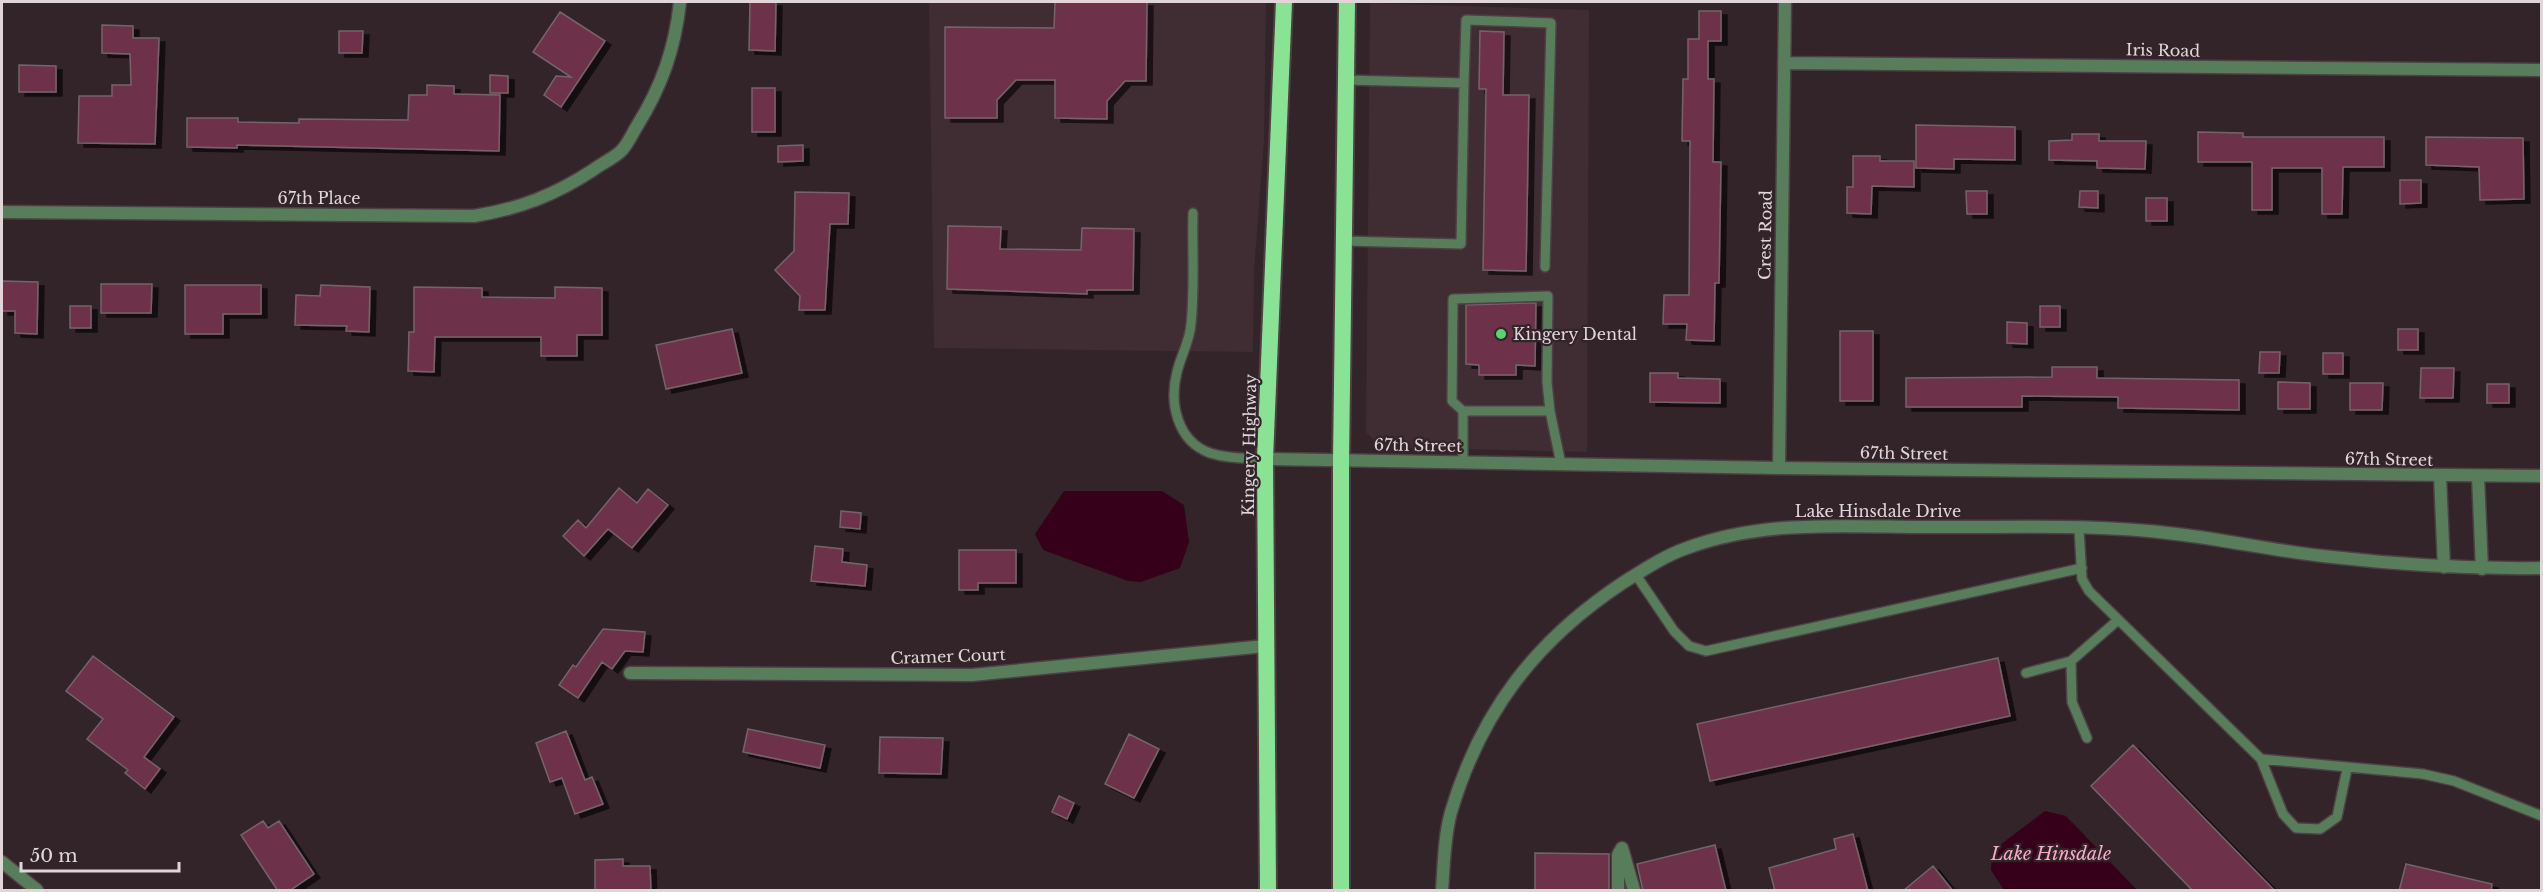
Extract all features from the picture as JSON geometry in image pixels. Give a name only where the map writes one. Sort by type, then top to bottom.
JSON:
[{"type":"highway","name":"Kingery Highway","points":[[1268,891],[1265,459],[1284,2]]},
{"type":"highway","points":[[1341,891],[1341,461],[1347,2]]},
{"type":"street","name":"67th Place","points":[[2,212],[474,216],[539,201],[567,187],[621,151],[650,104],[666,70],[677,34],[680,2]]},
{"type":"street","name":"Crest Road","points":[[1779,468],[1785,2]]},
{"type":"street","name":"Iris Road","points":[[1784,63],[2541,70]]},
{"type":"street","name":"67th Street","points":[[1265,459],[1779,468],[2541,476]]},
{"type":"street","points":[[2440,476],[2444,567]]},
{"type":"street","points":[[2478,476],[2482,569]]},
{"type":"street","name":"Lake Hinsdale Drive","points":[[1442,891],[1450,816],[1469,761],[1492,713],[1547,643],[1584,609],[1636,575],[1686,548],[1735,535],[1794,525],[2079,529],[2174,534],[2331,557],[2444,567],[2541,568]]},
{"type":"street","name":"Cramer Court","points":[[630,673],[972,675],[1265,646]]},
{"type":"street","points":[[1618,891],[1618,855],[1622,848],[1634,891]]},
{"type":"street","points":[[2,862],[37,891]]},
{"type":"lane","points":[[1344,241],[1461,244],[1466,20],[1551,23],[1545,267]]},
{"type":"lane","points":[[1346,80],[1464,83]]},
{"type":"lane","points":[[1193,213],[1191,323],[1174,386],[1176,417],[1182,430],[1192,442],[1209,453],[1228,458],[1265,459]]},
{"type":"lane","points":[[1550,411],[1463,411],[1452,401],[1453,299],[1548,296],[1547,382],[1550,411],[1561,464]]},
{"type":"lane","points":[[1463,411],[1463,463]]},
{"type":"lane","points":[[2079,529],[2082,579],[2089,591],[2261,759],[2283,814],[2296,828],[2320,829],[2337,817],[2347,769]]},
{"type":"lane","points":[[1636,575],[1674,631],[1689,646],[1706,651],[2082,568]]},
{"type":"lane","points":[[2026,673],[2071,661],[2118,620]]},
{"type":"lane","points":[[2071,661],[2072,702],[2087,738]]},
{"type":"lane","points":[[2261,759],[2347,769],[2422,774],[2444,779],[2541,816]]},
{"type":"shaded area","points":[[929,2],[1266,2],[1264,140],[1254,272],[1253,352],[934,348]]},
{"type":"shaded area","points":[[1370,3],[1589,10],[1587,452],[1411,448],[1379,445],[1366,432]]},
{"type":"water","points":[[1064,491],[1162,491],[1184,505],[1189,542],[1180,568],[1141,582],[1128,581],[1043,550],[1035,534]]},
{"type":"water","name":"Lake Hinsdale","points":[[2045,811],[2066,816],[2137,890],[2004,890],[1991,870],[1992,851]]},
{"type":"building","points":[[750,2],[776,2],[775,51],[749,50]]},
{"type":"building","points":[[1055,2],[1147,2],[1146,81],[1125,81],[1107,101],[1107,119],[1055,118],[1055,80],[1016,80],[997,100],[997,118],[945,118],[945,27],[1054,28]]},
{"type":"building","points":[[1699,11],[1721,11],[1721,41],[1708,41],[1708,79],[1714,79],[1713,162],[1721,162],[1719,283],[1715,283],[1714,341],[1686,340],[1687,324],[1663,324],[1664,295],[1689,295],[1690,141],[1682,141],[1683,79],[1688,79],[1688,39],[1699,39]]},
{"type":"building","points":[[560,12],[605,41],[561,107],[544,95],[556,76],[571,77],[533,52]]},
{"type":"building","points":[[102,25],[133,26],[133,38],[159,38],[155,144],[78,143],[79,96],[112,96],[112,85],[131,85],[130,54],[102,53]]},
{"type":"building","points":[[339,31],[363,31],[362,53],[339,53]]},
{"type":"building","points":[[1480,31],[1504,32],[1503,95],[1529,95],[1526,271],[1483,270],[1486,89],[1479,89]]},
{"type":"building","points":[[19,65],[56,66],[56,92],[19,92]]},
{"type":"building","points":[[490,75],[508,76],[508,93],[490,93]]},
{"type":"building","points":[[427,85],[454,86],[454,94],[500,95],[499,151],[237,145],[237,148],[187,147],[187,118],[238,118],[238,122],[299,123],[299,119],[408,120],[409,95],[427,95]]},
{"type":"building","points":[[752,88],[775,88],[775,132],[752,132]]},
{"type":"building","points":[[1916,125],[2015,127],[2015,160],[1954,159],[1954,169],[1916,168]]},
{"type":"building","points":[[2198,132],[2243,133],[2243,137],[2384,137],[2384,167],[2343,167],[2342,214],[2322,214],[2322,168],[2272,168],[2272,210],[2252,210],[2252,162],[2198,162]]},
{"type":"building","points":[[2072,134],[2099,134],[2099,141],[2146,141],[2145,169],[2097,168],[2097,161],[2049,160],[2049,141],[2072,140]]},
{"type":"building","points":[[2426,137],[2523,138],[2524,199],[2480,200],[2479,167],[2426,165]]},
{"type":"building","points":[[803,145],[803,161],[778,162],[778,146]]},
{"type":"building","points":[[1853,156],[1880,156],[1880,161],[1914,161],[1914,187],[1872,186],[1871,214],[1847,213],[1847,187],[1853,187]]},
{"type":"building","points":[[2400,180],[2421,180],[2421,203],[2400,204]]},
{"type":"building","points":[[1966,191],[1987,191],[1987,214],[1967,214]]},
{"type":"building","points":[[2080,191],[2098,191],[2098,208],[2079,207]]},
{"type":"building","points":[[795,192],[849,193],[848,224],[830,224],[825,310],[799,310],[800,296],[775,270],[794,251]]},
{"type":"building","points":[[2146,198],[2167,198],[2167,221],[2146,221]]},
{"type":"building","points":[[948,226],[1001,227],[1000,249],[1081,250],[1082,228],[1134,229],[1133,290],[1087,290],[1087,294],[947,289]]},
{"type":"building","points":[[2,281],[38,282],[37,334],[15,333],[15,311],[2,311]]},
{"type":"building","points":[[101,284],[152,284],[151,313],[101,313]]},
{"type":"building","points":[[185,285],[261,285],[261,314],[223,314],[223,334],[185,334]]},
{"type":"building","points":[[321,285],[370,287],[369,332],[346,331],[347,326],[295,325],[296,295],[320,296]]},
{"type":"building","points":[[414,287],[482,288],[482,297],[555,298],[555,287],[602,288],[602,335],[577,335],[577,356],[541,356],[541,337],[435,337],[434,372],[408,371],[409,332],[414,332]]},
{"type":"building","name":"Kingery Dental","points":[[1536,303],[1535,366],[1516,365],[1516,375],[1479,375],[1479,365],[1466,364],[1466,305]]},
{"type":"building","points":[[70,306],[91,306],[91,328],[70,328]]},
{"type":"building","points":[[2040,306],[2060,306],[2060,327],[2040,327]]},
{"type":"building","points":[[2007,322],[2027,323],[2027,344],[2007,343]]},
{"type":"building","points":[[732,329],[742,373],[666,389],[656,345]]},
{"type":"building","points":[[2398,329],[2418,329],[2418,350],[2398,350]]},
{"type":"building","points":[[1840,331],[1873,331],[1873,401],[1840,401]]},
{"type":"building","points":[[2260,352],[2280,352],[2279,373],[2259,373]]},
{"type":"building","points":[[2323,353],[2343,353],[2343,374],[2323,374]]},
{"type":"building","points":[[2052,367],[2097,367],[2097,378],[2239,380],[2239,410],[2118,408],[2118,397],[2022,396],[2022,407],[1906,407],[1906,378],[2052,377]]},
{"type":"building","points":[[2421,368],[2454,368],[2453,398],[2420,398]]},
{"type":"building","points":[[1650,373],[1678,373],[1678,378],[1720,379],[1720,403],[1650,402]]},
{"type":"building","points":[[2278,382],[2310,383],[2310,409],[2278,409]]},
{"type":"building","points":[[2350,383],[2383,383],[2382,410],[2350,410]]},
{"type":"building","points":[[2487,384],[2509,384],[2509,403],[2487,403]]},
{"type":"building","points":[[619,488],[637,503],[648,489],[668,505],[632,548],[608,529],[584,556],[563,536],[578,520],[586,528]]},
{"type":"building","points":[[841,511],[861,513],[860,529],[840,527]]},
{"type":"building","points":[[815,546],[843,549],[842,562],[867,565],[865,586],[811,581]]},
{"type":"building","points":[[959,550],[1016,550],[1016,583],[978,583],[978,590],[959,590]]},
{"type":"building","points":[[603,629],[645,632],[643,652],[625,651],[612,669],[602,662],[578,698],[559,685],[573,665],[576,667]]},
{"type":"building","points":[[93,656],[174,717],[144,757],[160,769],[145,789],[125,773],[128,770],[87,739],[103,719],[66,691]]},
{"type":"building","points":[[1998,658],[2010,716],[1710,781],[1697,724]]},
{"type":"building","points":[[748,729],[825,745],[820,768],[743,752]]},
{"type":"building","points":[[566,731],[585,780],[592,777],[603,804],[575,814],[562,778],[550,782],[536,743]]},
{"type":"building","points":[[1129,734],[1159,749],[1134,798],[1105,784]]},
{"type":"building","points":[[880,737],[943,738],[941,774],[879,773]]},
{"type":"building","points":[[2133,745],[2275,891],[2193,891],[2091,786]]},
{"type":"building","points":[[1059,796],[1074,803],[1067,819],[1052,812]]},
{"type":"building","points":[[263,821],[268,828],[279,821],[314,874],[289,891],[278,891],[241,835]]},
{"type":"building","points":[[1853,834],[1868,891],[1775,891],[1769,868],[1836,849],[1834,839]]},
{"type":"building","points":[[1715,845],[1726,891],[1643,891],[1637,864]]},
{"type":"building","points":[[1535,853],[1609,854],[1609,891],[1535,891]]},
{"type":"building","points":[[623,859],[623,866],[650,866],[651,891],[595,891],[595,860]]},
{"type":"building","points":[[2406,864],[2492,884],[2491,891],[2399,891]]},
{"type":"building","points":[[1933,866],[1953,891],[1903,891]]},
{"type":"place","name":"Kingery Dental","points":[[1501,334]]}]
